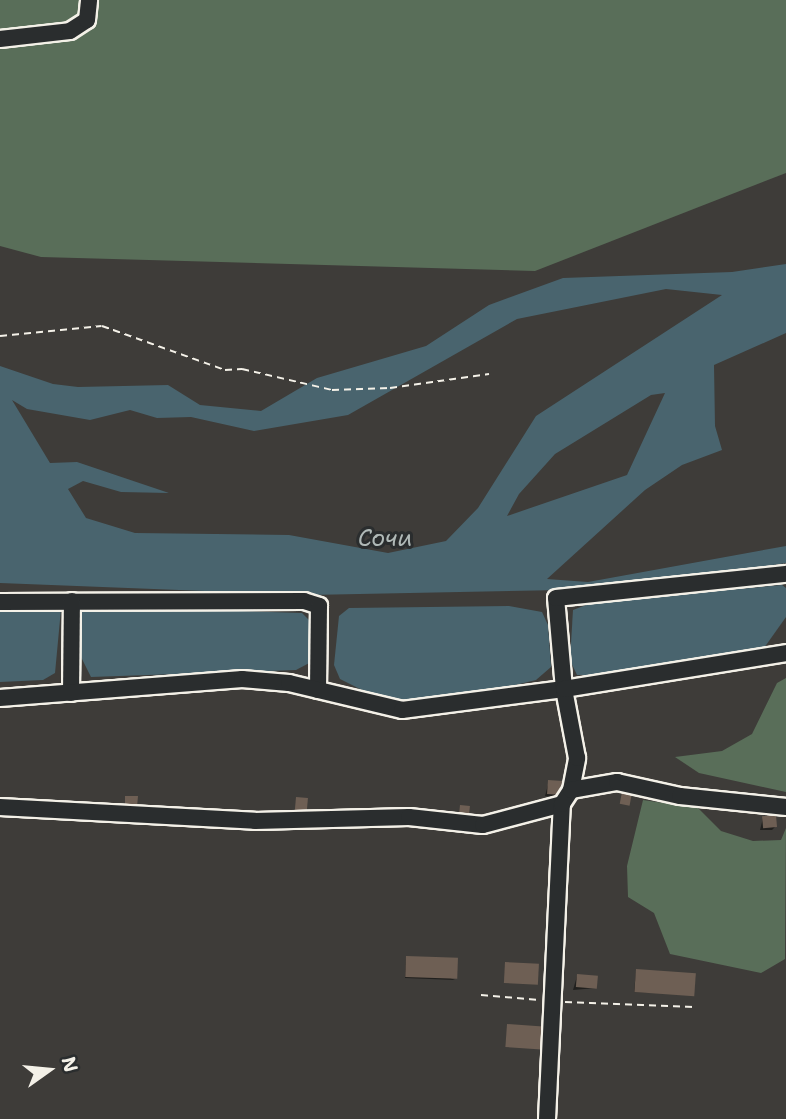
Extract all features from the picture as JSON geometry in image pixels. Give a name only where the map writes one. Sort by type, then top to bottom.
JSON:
[{"type":"street","points":[[0,39],[70,31],[87,20],[89,0]]},
{"type":"street","points":[[547,1119],[566,797],[577,758],[564,689],[556,598],[786,574]]},
{"type":"street","points":[[71,693],[72,601]]},
{"type":"street","points":[[0,602],[304,601],[319,606],[318,690]]},
{"type":"street","points":[[0,698],[242,679],[318,690],[402,710],[564,689],[786,653]]},
{"type":"street","points":[[0,807],[255,821],[409,817],[483,825],[617,782],[680,796],[786,807]]},
{"type":"path","points":[[0,336],[102,326],[225,370],[242,369],[332,390],[390,388],[489,374]]},
{"type":"path","points":[[481,995],[553,1002],[694,1007]]},
{"type":"green space","points":[[0,0],[786,0],[786,173],[535,271],[41,257],[0,246]]},
{"type":"green space","points":[[786,678],[786,792],[699,773],[675,757],[722,751],[752,734],[777,683]]},
{"type":"green space","points":[[643,800],[698,808],[721,831],[753,841],[781,840],[786,828],[785,959],[761,973],[670,954],[654,913],[628,897],[627,866]]},
{"type":"water","points":[[786,264],[786,333],[714,365],[715,426],[722,450],[682,465],[645,490],[547,579],[588,582],[786,546],[786,563],[616,589],[309,595],[0,583],[0,366],[53,384],[78,387],[168,385],[200,405],[261,411],[317,378],[426,346],[489,305],[563,278],[732,272]],"holes":[[[666,289],[722,295],[536,416],[478,508],[446,541],[388,553],[289,535],[135,533],[86,518],[68,489],[83,481],[121,492],[169,493],[77,462],[50,463],[12,400],[27,409],[90,420],[130,410],[157,418],[191,417],[254,431],[348,415],[517,319]],[[665,393],[627,475],[507,516],[519,494],[555,454],[651,395]]]},
{"type":"water","points":[[782,585],[786,588],[786,617],[764,648],[610,675],[577,675],[570,660],[573,610],[594,602]]},
{"type":"water","points":[[88,606],[302,613],[309,620],[317,647],[313,661],[296,670],[91,677],[79,653],[81,611]]},
{"type":"water","points":[[509,606],[542,612],[548,625],[551,667],[536,680],[478,694],[409,701],[370,694],[340,679],[334,665],[339,616],[349,608]]},
{"type":"water","points":[[0,609],[61,609],[55,673],[43,680],[0,682]]},
{"type":"building","points":[[548,780],[563,781],[562,795],[547,794]]},
{"type":"building","points":[[622,792],[632,794],[630,806],[620,804]]},
{"type":"building","points":[[125,796],[138,796],[137,807],[125,806]]},
{"type":"building","points":[[296,797],[308,798],[307,813],[295,812]]},
{"type":"building","points":[[460,805],[470,806],[468,820],[459,819]]},
{"type":"building","points":[[776,815],[777,827],[763,828],[762,816]]},
{"type":"building","points":[[406,956],[458,958],[457,979],[405,977]]},
{"type":"building","points":[[505,962],[539,964],[538,985],[504,983]]},
{"type":"building","points":[[636,969],[696,973],[694,996],[634,992]]},
{"type":"building","points":[[577,974],[598,976],[597,989],[576,987]]},
{"type":"building","points":[[507,1024],[550,1027],[548,1050],[505,1047]]},
{"type":"water label","name":"Сочи","points":[[385,538]]}]
